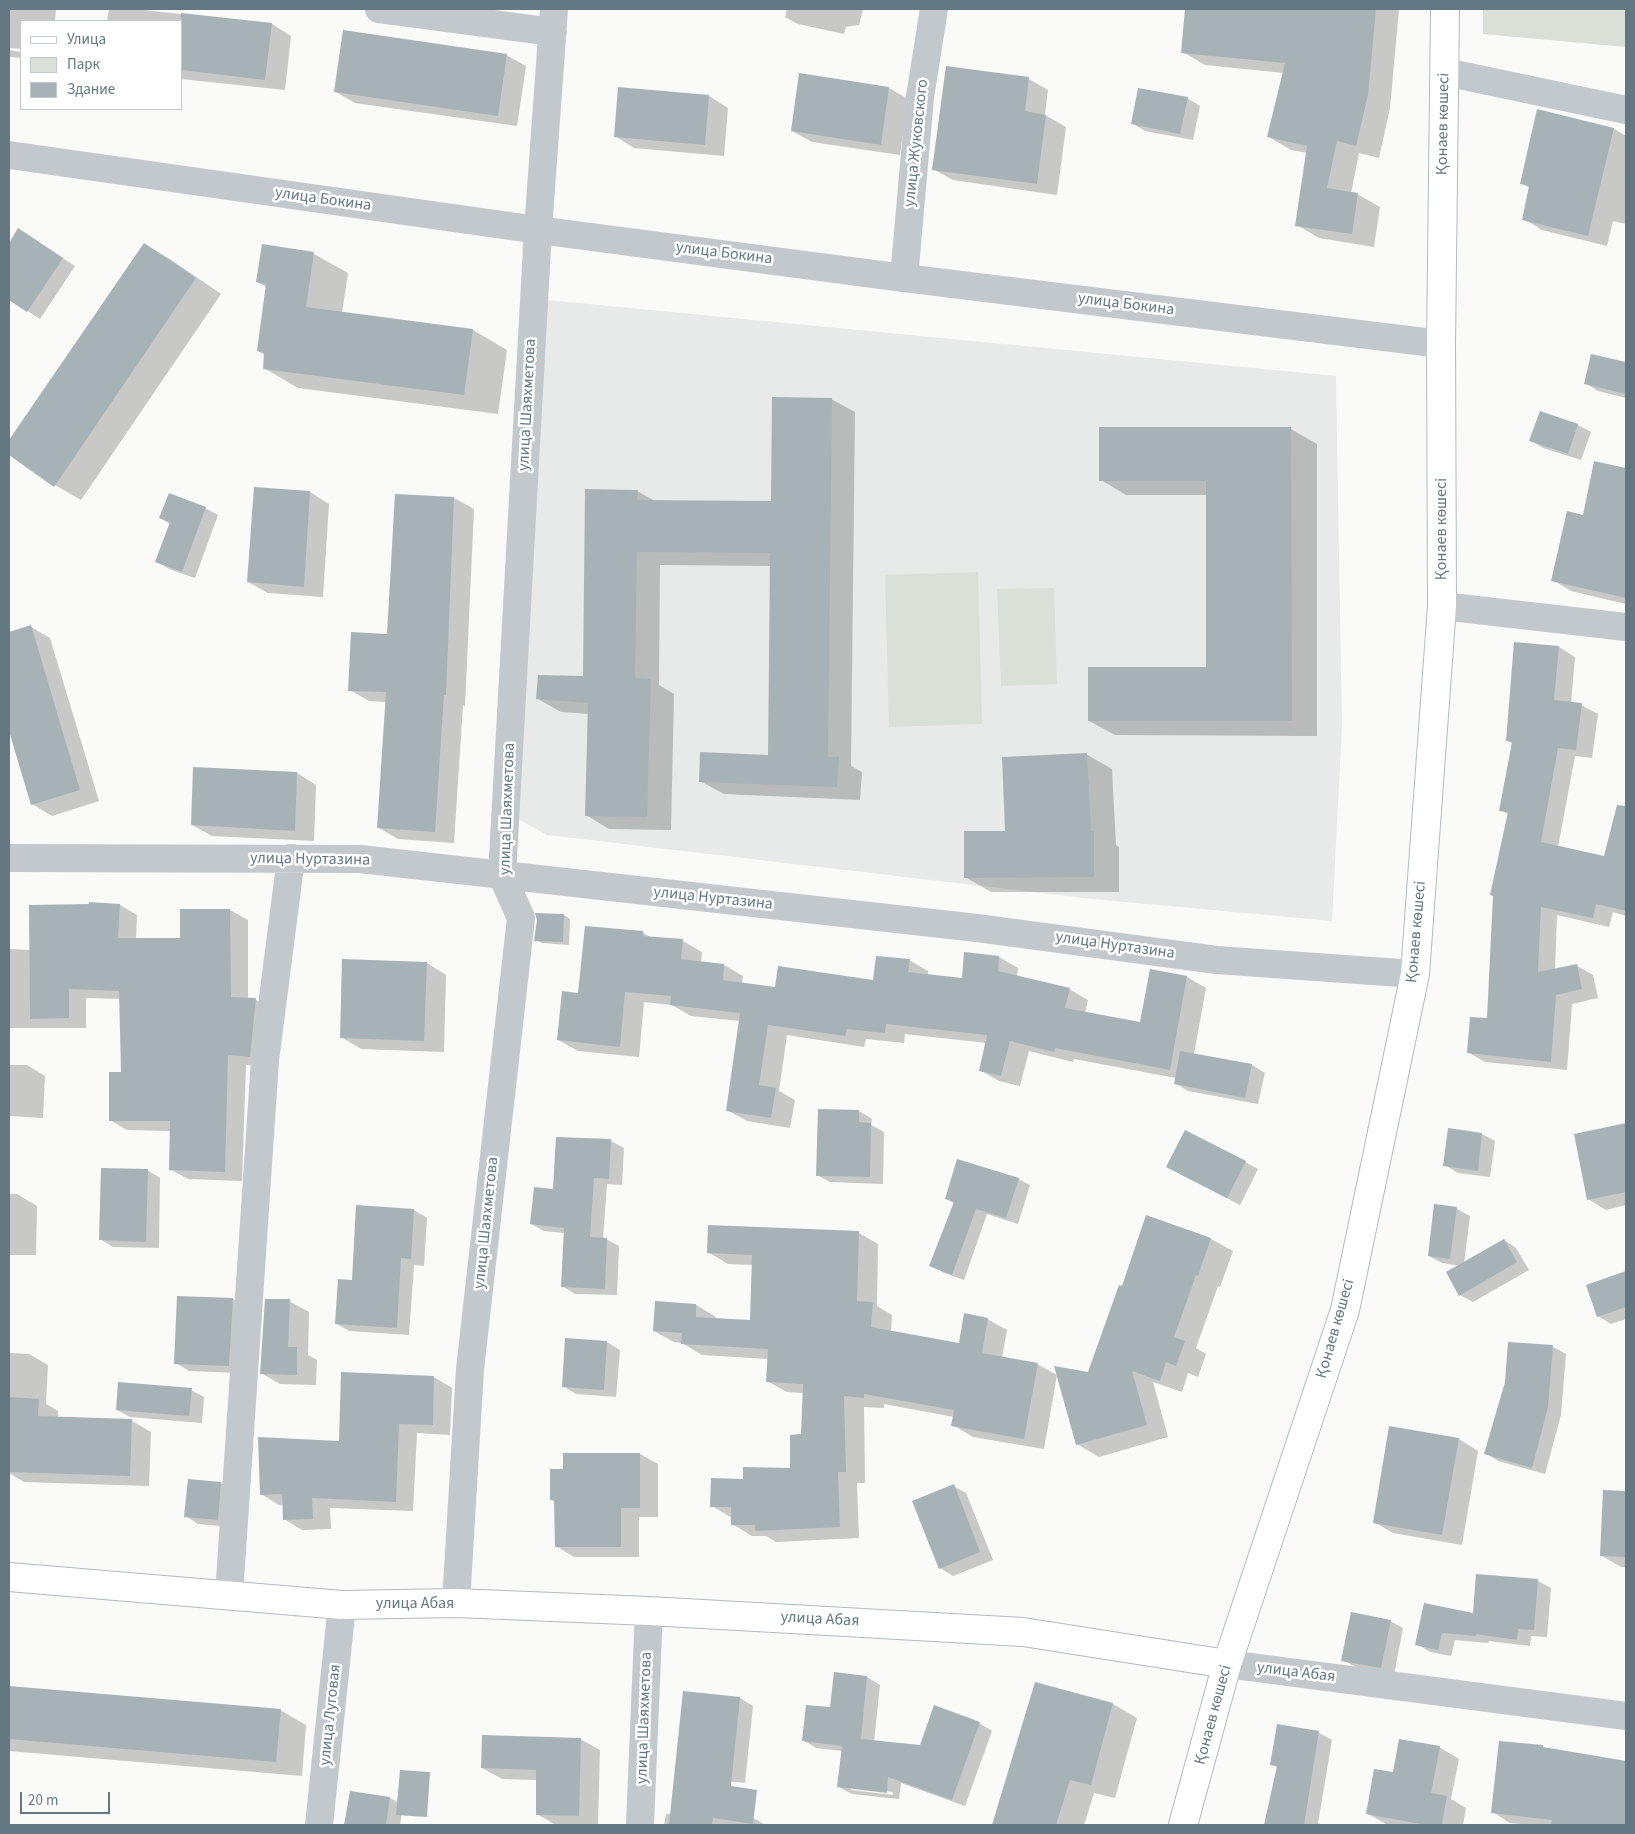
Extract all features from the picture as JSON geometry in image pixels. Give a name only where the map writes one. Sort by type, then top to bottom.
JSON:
[{"type":"main road","name":"Қонаев көшесі","points":[[1184,1825],[1228,1664],[1344,1310],[1415,974],[1442,606],[1441,344],[1445,9]]},
{"type":"main road","name":"улица Абая","points":[[9,1577],[342,1605],[456,1604],[650,1611],[1023,1632],[1228,1664]]},
{"type":"street","points":[[380,9],[554,20]]},
{"type":"street","name":"улица Жуковского","points":[[904,278],[920,97],[934,9]]},
{"type":"street","name":"улица Шаяхметова","points":[[456,1604],[470,1368],[521,918],[502,875],[538,230],[554,20]]},
{"type":"street","points":[[1445,72],[1626,110]]},
{"type":"street","name":"улица Бокина","points":[[9,155],[538,230],[904,278],[1441,344]]},
{"type":"street","points":[[1442,606],[1626,627]]},
{"type":"street","name":"улица Нуртазина","points":[[9,858],[360,859],[977,928],[1217,960],[1415,974]]},
{"type":"street","points":[[228,1596],[265,1060],[291,858]]},
{"type":"street","name":"улица Луговая","points":[[319,1825],[342,1605]]},
{"type":"street","name":"улица Шаяхметова","points":[[640,1825],[650,1611]]},
{"type":"street","name":"улица Абая","points":[[1228,1664],[1626,1716]]},
{"type":"shaded area","points":[[547,300],[1336,376],[1342,726],[1332,921],[1093,899],[547,835],[518,819]]},
{"type":"green space","points":[[1483,9],[1626,9],[1626,47],[1483,34]]},
{"type":"green space","points":[[978,572],[982,724],[889,727],[885,575]]},
{"type":"green space","points":[[1054,588],[1057,684],[1001,686],[997,589]]},
{"type":"building","points":[[1185,9],[1376,9],[1368,95],[1356,146],[1337,141],[1327,188],[1358,193],[1352,234],[1295,226],[1307,146],[1267,137],[1285,63],[1181,53]]},
{"type":"building","points":[[181,13],[272,23],[265,80],[182,70]]},
{"type":"building","points":[[343,30],[507,54],[498,116],[334,92]]},
{"type":"building","points":[[946,66],[1029,77],[1025,111],[1046,115],[1037,184],[932,170]]},
{"type":"building","points":[[799,73],[889,87],[881,145],[791,131]]},
{"type":"building","points":[[618,87],[709,95],[705,145],[614,137]]},
{"type":"building","points":[[1138,88],[1188,97],[1180,134],[1131,124]]},
{"type":"building","points":[[1537,109],[1614,128],[1588,236],[1522,220],[1529,186],[1520,184]]},
{"type":"building","points":[[18,228],[63,258],[27,312],[9,300],[9,243]]},
{"type":"building","points":[[144,243],[196,278],[54,487],[9,455],[9,440]]},
{"type":"building","points":[[262,244],[314,252],[306,307],[473,329],[464,395],[263,369],[264,353],[257,351],[266,284],[256,282]]},
{"type":"building","points":[[1591,354],[1626,362],[1626,394],[1584,384]]},
{"type":"building","points":[[772,397],[832,398],[828,757],[839,757],[837,787],[699,782],[700,752],[768,755],[770,553],[637,552],[635,678],[651,679],[647,817],[585,816],[588,703],[536,699],[538,675],[583,676],[585,489],[638,490],[637,500],[771,501]]},
{"type":"building","points":[[1540,411],[1578,424],[1568,454],[1529,441]]},
{"type":"building","points":[[1099,427],[1291,427],[1292,721],[1088,721],[1088,667],[1206,667],[1206,481],[1099,481]]},
{"type":"building","points":[[1594,461],[1626,468],[1626,598],[1551,581],[1567,511],[1583,515]]},
{"type":"building","points":[[254,487],[310,491],[304,587],[247,582]]},
{"type":"building","points":[[169,493],[206,507],[182,572],[155,562],[170,522],[159,518]]},
{"type":"building","points":[[395,494],[454,497],[446,695],[444,695],[435,832],[377,828],[386,692],[348,691],[351,632],[387,634]]},
{"type":"building","points":[[31,625],[80,790],[31,805],[9,731],[9,632]]},
{"type":"building","points":[[1514,642],[1559,646],[1554,700],[1582,703],[1576,750],[1558,748],[1541,842],[1604,856],[1617,805],[1626,806],[1626,911],[1596,904],[1593,918],[1541,907],[1538,972],[1577,964],[1582,989],[1556,995],[1551,1062],[1467,1053],[1470,1017],[1487,1018],[1493,896],[1490,895],[1508,812],[1499,811],[1512,742],[1506,741]]},
{"type":"building","points":[[1087,753],[1091,831],[1094,831],[1094,877],[964,878],[964,831],[1005,831],[1002,757]]},
{"type":"building","points":[[193,767],[297,772],[295,831],[191,825]]},
{"type":"building","points":[[89,902],[120,904],[118,938],[180,938],[180,909],[230,909],[231,997],[256,998],[250,1057],[228,1055],[225,1172],[169,1170],[170,1121],[109,1121],[109,1072],[121,1072],[119,991],[69,989],[69,1018],[30,1019],[29,905],[89,904]]},
{"type":"building","points":[[535,913],[564,914],[563,942],[534,941],[537,920]]},
{"type":"building","points":[[585,926],[643,931],[643,936],[683,939],[681,959],[724,964],[723,980],[775,987],[778,966],[873,980],[876,956],[910,959],[908,972],[962,978],[964,952],[999,956],[998,971],[1070,988],[1065,1008],[1140,1022],[1150,969],[1187,976],[1170,1070],[1055,1048],[1054,1052],[1010,1041],[1001,1076],[979,1071],[987,1035],[886,1024],[885,1033],[847,1029],[845,1036],[768,1025],[759,1085],[776,1088],[771,1118],[726,1111],[740,1013],[670,1005],[671,996],[625,992],[620,1047],[557,1040],[562,991],[578,993]]},
{"type":"building","points":[[342,959],[427,962],[424,1041],[340,1038]]},
{"type":"building","points":[[1180,1051],[1252,1064],[1245,1098],[1174,1084]]},
{"type":"building","points":[[818,1109],[859,1110],[859,1122],[871,1123],[870,1177],[816,1176]]},
{"type":"building","points":[[1626,1123],[1626,1192],[1587,1200],[1574,1134]]},
{"type":"building","points":[[1448,1128],[1482,1133],[1478,1171],[1443,1166]]},
{"type":"building","points":[[1185,1130],[1246,1161],[1227,1198],[1166,1167]]},
{"type":"building","points":[[556,1137],[611,1139],[609,1179],[594,1178],[590,1237],[607,1238],[605,1289],[561,1287],[564,1228],[530,1224],[534,1187],[553,1189]]},
{"type":"building","points":[[957,1159],[1019,1178],[1006,1218],[976,1209],[952,1275],[929,1266],[954,1202],[945,1199]]},
{"type":"building","points":[[101,1168],[148,1169],[146,1242],[99,1240]]},
{"type":"building","points":[[1434,1204],[1457,1207],[1450,1259],[1428,1256]]},
{"type":"building","points":[[356,1205],[414,1209],[411,1259],[401,1258],[397,1328],[335,1324],[338,1279],[352,1280]]},
{"type":"building","points":[[1146,1215],[1211,1238],[1174,1337],[1185,1341],[1176,1366],[1166,1362],[1160,1381],[1132,1371],[1147,1425],[1076,1445],[1054,1366],[1088,1372],[1119,1285],[1122,1286]]},
{"type":"building","points":[[708,1225],[859,1231],[857,1301],[873,1302],[871,1327],[959,1343],[964,1313],[988,1318],[982,1353],[1038,1363],[1024,1439],[951,1426],[954,1410],[864,1394],[864,1398],[844,1396],[846,1472],[838,1472],[840,1527],[755,1531],[755,1525],[731,1525],[731,1507],[710,1507],[711,1478],[743,1479],[743,1467],[790,1468],[790,1435],[801,1434],[803,1384],[766,1382],[768,1349],[681,1344],[682,1333],[653,1331],[655,1301],[696,1304],[696,1317],[750,1320],[752,1255],[707,1253]]},
{"type":"building","points":[[1504,1239],[1517,1262],[1459,1296],[1446,1272]]},
{"type":"building","points":[[1626,1271],[1626,1307],[1597,1317],[1586,1285]]},
{"type":"building","points":[[177,1296],[233,1298],[229,1366],[174,1364]]},
{"type":"building","points":[[265,1299],[290,1299],[288,1347],[297,1347],[297,1375],[260,1374]]},
{"type":"building","points":[[565,1338],[607,1341],[604,1390],[562,1387]]},
{"type":"building","points":[[1508,1342],[1553,1345],[1548,1407],[1532,1468],[1484,1454],[1505,1382]]},
{"type":"building","points":[[341,1372],[434,1376],[433,1425],[399,1424],[396,1502],[312,1498],[313,1519],[283,1520],[282,1494],[260,1495],[258,1437],[339,1441]]},
{"type":"building","points":[[118,1382],[192,1388],[189,1416],[116,1410]]},
{"type":"building","points":[[9,1397],[39,1399],[38,1416],[132,1419],[130,1476],[9,1472]]},
{"type":"building","points":[[1389,1426],[1459,1438],[1442,1535],[1373,1523]]},
{"type":"building","points":[[563,1453],[640,1453],[640,1508],[621,1508],[621,1547],[555,1547],[554,1500],[550,1500],[550,1469],[563,1469]]},
{"type":"building","points":[[188,1479],[221,1482],[218,1520],[184,1517]]},
{"type":"building","points":[[954,1484],[980,1552],[939,1569],[912,1501]]},
{"type":"building","points":[[1603,1490],[1626,1491],[1626,1557],[1600,1556]]},
{"type":"building","points":[[1476,1574],[1538,1579],[1534,1630],[1518,1629],[1517,1640],[1476,1634],[1476,1636],[1442,1633],[1438,1650],[1415,1645],[1424,1603],[1473,1613]]},
{"type":"building","points":[[1351,1612],[1391,1620],[1381,1668],[1341,1661]]},
{"type":"building","points":[[834,1672],[867,1676],[861,1739],[920,1745],[934,1705],[980,1722],[952,1800],[888,1777],[887,1793],[837,1787],[842,1746],[802,1741],[806,1705],[830,1707]]},
{"type":"building","points":[[1035,1682],[1113,1703],[1091,1785],[1070,1780],[1056,1825],[992,1825]]},
{"type":"building","points":[[9,1686],[281,1709],[276,1762],[9,1739]]},
{"type":"building","points":[[683,1691],[740,1697],[731,1786],[757,1790],[753,1824],[713,1818],[712,1825],[669,1825]]},
{"type":"building","points":[[1277,1724],[1319,1731],[1304,1825],[1264,1825],[1277,1766],[1270,1765]]},
{"type":"building","points":[[482,1735],[581,1738],[579,1816],[536,1815],[536,1770],[481,1768]]},
{"type":"building","points":[[1399,1739],[1440,1746],[1431,1793],[1447,1796],[1442,1825],[1426,1825],[1366,1814],[1374,1769],[1393,1772]]},
{"type":"building","points":[[1499,1741],[1543,1745],[1543,1747],[1626,1761],[1626,1825],[1551,1825],[1552,1820],[1491,1813]]},
{"type":"building","points":[[400,1770],[430,1772],[427,1817],[396,1815]]},
{"type":"building","points":[[350,1791],[390,1797],[386,1825],[344,1825]]}]
